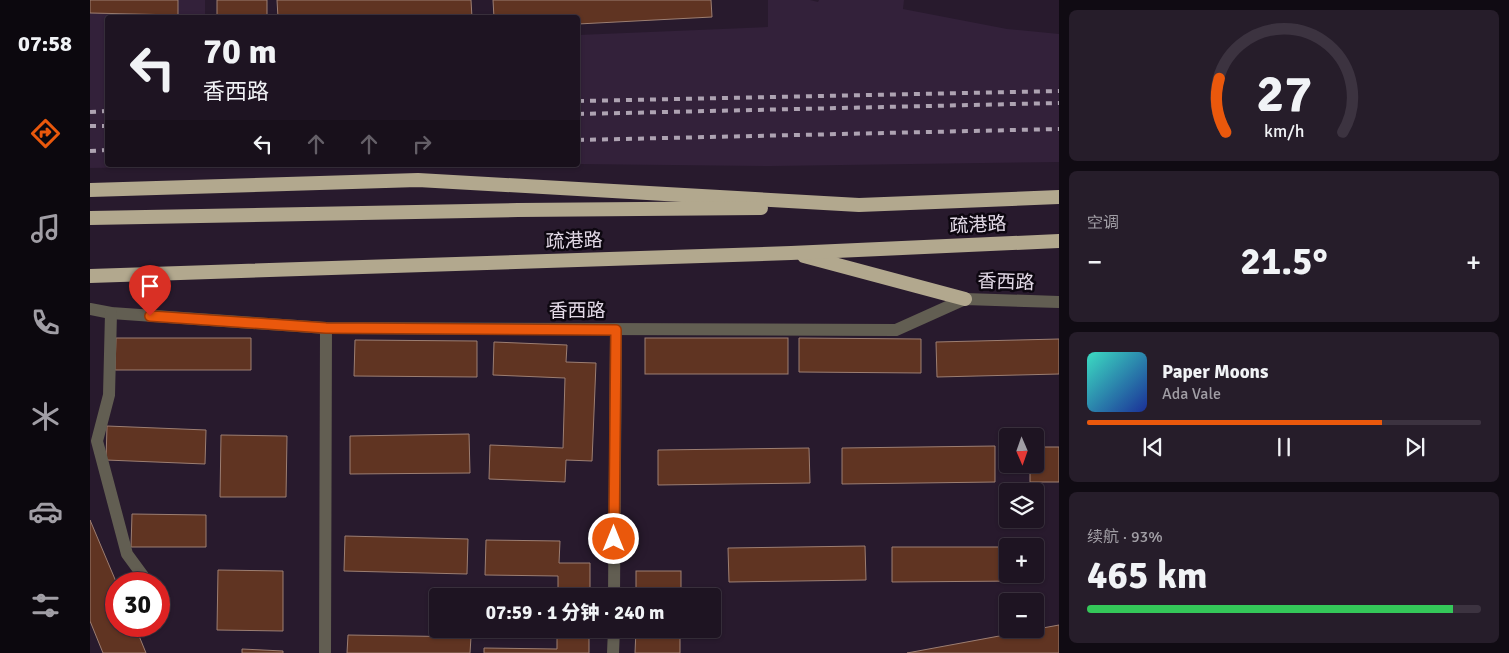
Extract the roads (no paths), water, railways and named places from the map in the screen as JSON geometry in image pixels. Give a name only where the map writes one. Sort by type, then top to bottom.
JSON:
[{"type":"highway","points":[[90,190],[418,180],[859,206]]},
{"type":"highway","points":[[90,218],[518,210],[677,210],[859,206],[1059,197]]},
{"type":"highway","name":"疏港路","points":[[90,276],[791,253],[1059,240]]},
{"type":"highway","points":[[791,253],[965,299]]},
{"type":"street","name":"香西路","points":[[90,309],[111,313],[326,328],[896,330],[965,299],[1059,302]]},
{"type":"street","points":[[111,313],[109,395],[97,442],[127,554],[140,572]]},
{"type":"street","points":[[325,653],[326,328]]},
{"type":"street","points":[[614,588],[616,330]]},
{"type":"street","points":[[613,653],[614,638]]},
{"type":"railway","points":[[580,101],[1059,91]]},
{"type":"railway","points":[[580,114],[1059,103]]},
{"type":"railway","points":[[90,112],[105,111]]},
{"type":"railway","points":[[90,126],[105,126]]},
{"type":"railway","points":[[580,140],[1059,129]]},
{"type":"railway","points":[[90,151],[105,150]]}]
